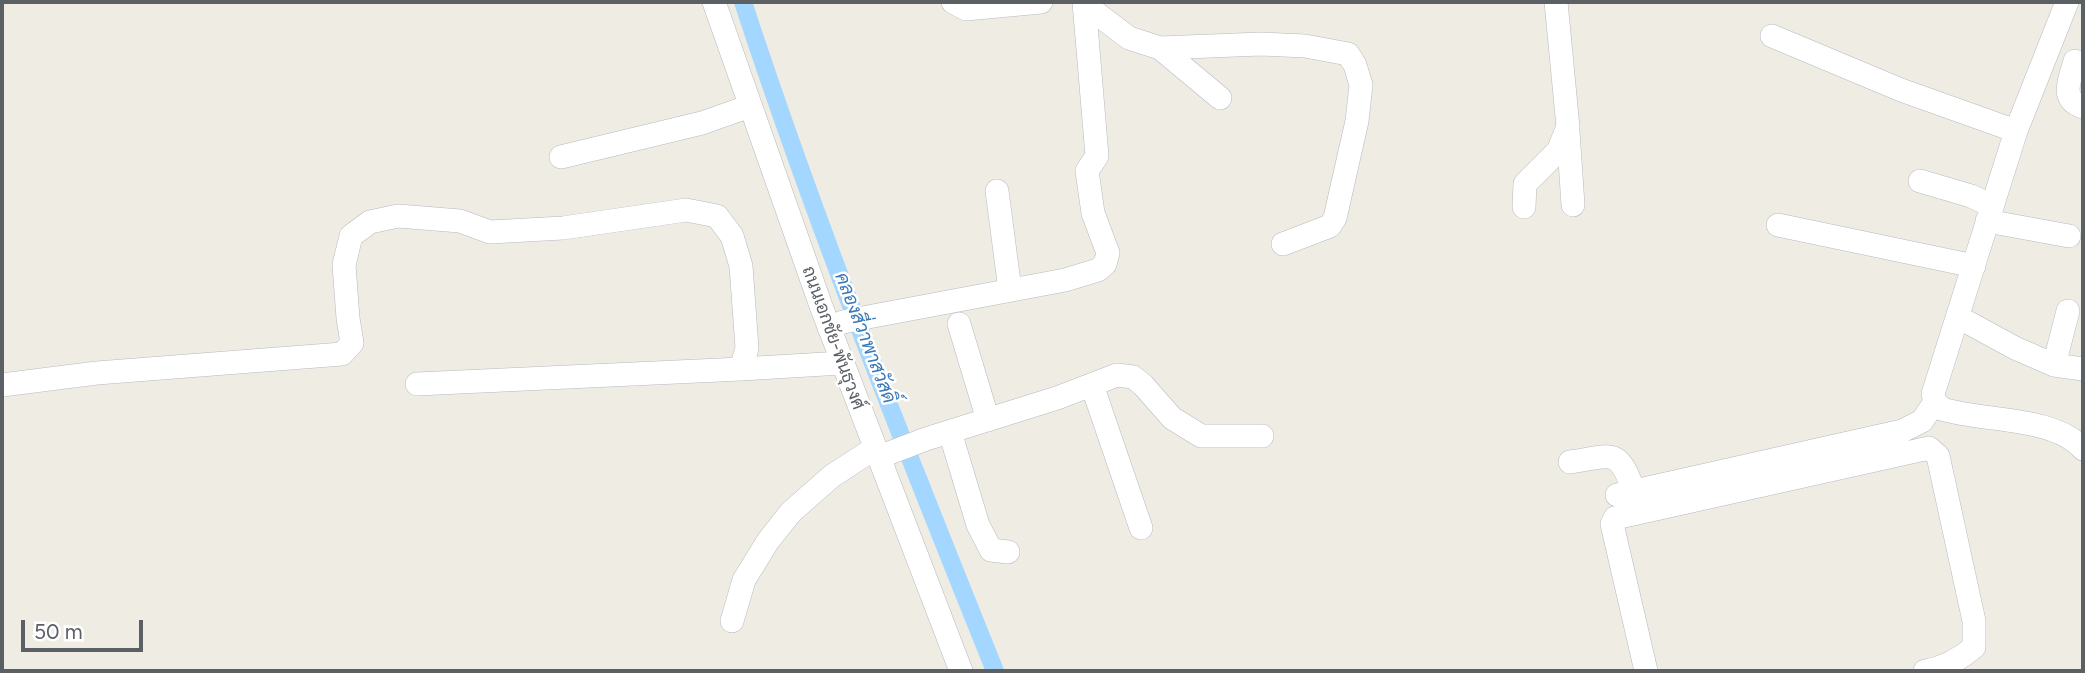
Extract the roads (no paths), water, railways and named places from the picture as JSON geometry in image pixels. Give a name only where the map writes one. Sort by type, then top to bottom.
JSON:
[{"type":"street","name":"ถนนเอกชัย-พันธุวงศ์","points":[[714,2],[748,101],[836,325],[842,363],[883,452],[961,671]]},
{"type":"street","points":[[953,2],[966,9],[1041,2]]},
{"type":"street","points":[[1556,2],[1573,205]]},
{"type":"street","points":[[2067,2],[2016,131],[1933,394],[1935,402],[1942,409],[2043,427],[2063,433],[2083,449]]},
{"type":"street","points":[[1084,3],[1129,38],[1160,48],[1261,44],[1306,46],[1348,54],[1360,85],[1360,97],[1335,218],[1330,226],[1283,244]]},
{"type":"street","points":[[836,325],[1065,280],[1098,270],[1105,264],[1108,253],[1093,213],[1087,171],[1097,156],[1084,3]]},
{"type":"street","points":[[1772,36],[1901,90],[2016,131]]},
{"type":"street","points":[[1160,48],[1220,98]]},
{"type":"street","points":[[2046,53],[2079,63],[2068,89],[2069,96],[2083,107]]},
{"type":"street","points":[[594,136],[748,101]]},
{"type":"street","points":[[561,157],[702,123],[748,101]]},
{"type":"street","points":[[1524,207],[1525,184],[1558,151],[1568,127]]},
{"type":"street","points":[[1920,181],[1971,196],[1990,214],[2069,236]]},
{"type":"street","points":[[997,191],[1010,290]]},
{"type":"street","points":[[2,384],[97,373],[342,354],[352,343],[344,265],[351,236],[370,222],[398,216],[460,221],[489,232],[563,228],[686,210],[717,216],[732,236],[741,266],[747,348],[741,369]]},
{"type":"street","points":[[1778,225],[1974,266]]},
{"type":"street","points":[[2054,365],[2068,311]]},
{"type":"street","points":[[1958,317],[2015,348],[2054,365],[2083,369]]},
{"type":"street","points":[[959,324],[988,420]]},
{"type":"street","points":[[416,384],[842,363]]},
{"type":"street","points":[[732,621],[744,580],[768,541],[791,512],[832,475],[883,452],[1117,376],[1133,377],[1172,418],[1200,436],[1262,436]]},
{"type":"street","points":[[1092,385],[1141,528]]},
{"type":"street","points":[[1570,462],[1609,457],[1619,459],[1625,468],[1625,493],[1902,431],[1922,421],[1935,402]]},
{"type":"street","points":[[950,432],[978,525],[992,550],[1008,552]]},
{"type":"street","points":[[1646,671],[1612,524],[1615,518],[1929,448],[1938,456],[1974,621],[1974,646],[1962,657],[1937,669],[1925,671]]},
{"type":"waterway","name":"คลองสี่วาพาสวัสดิ์","points":[[743,2],[832,255],[995,671]]}]
